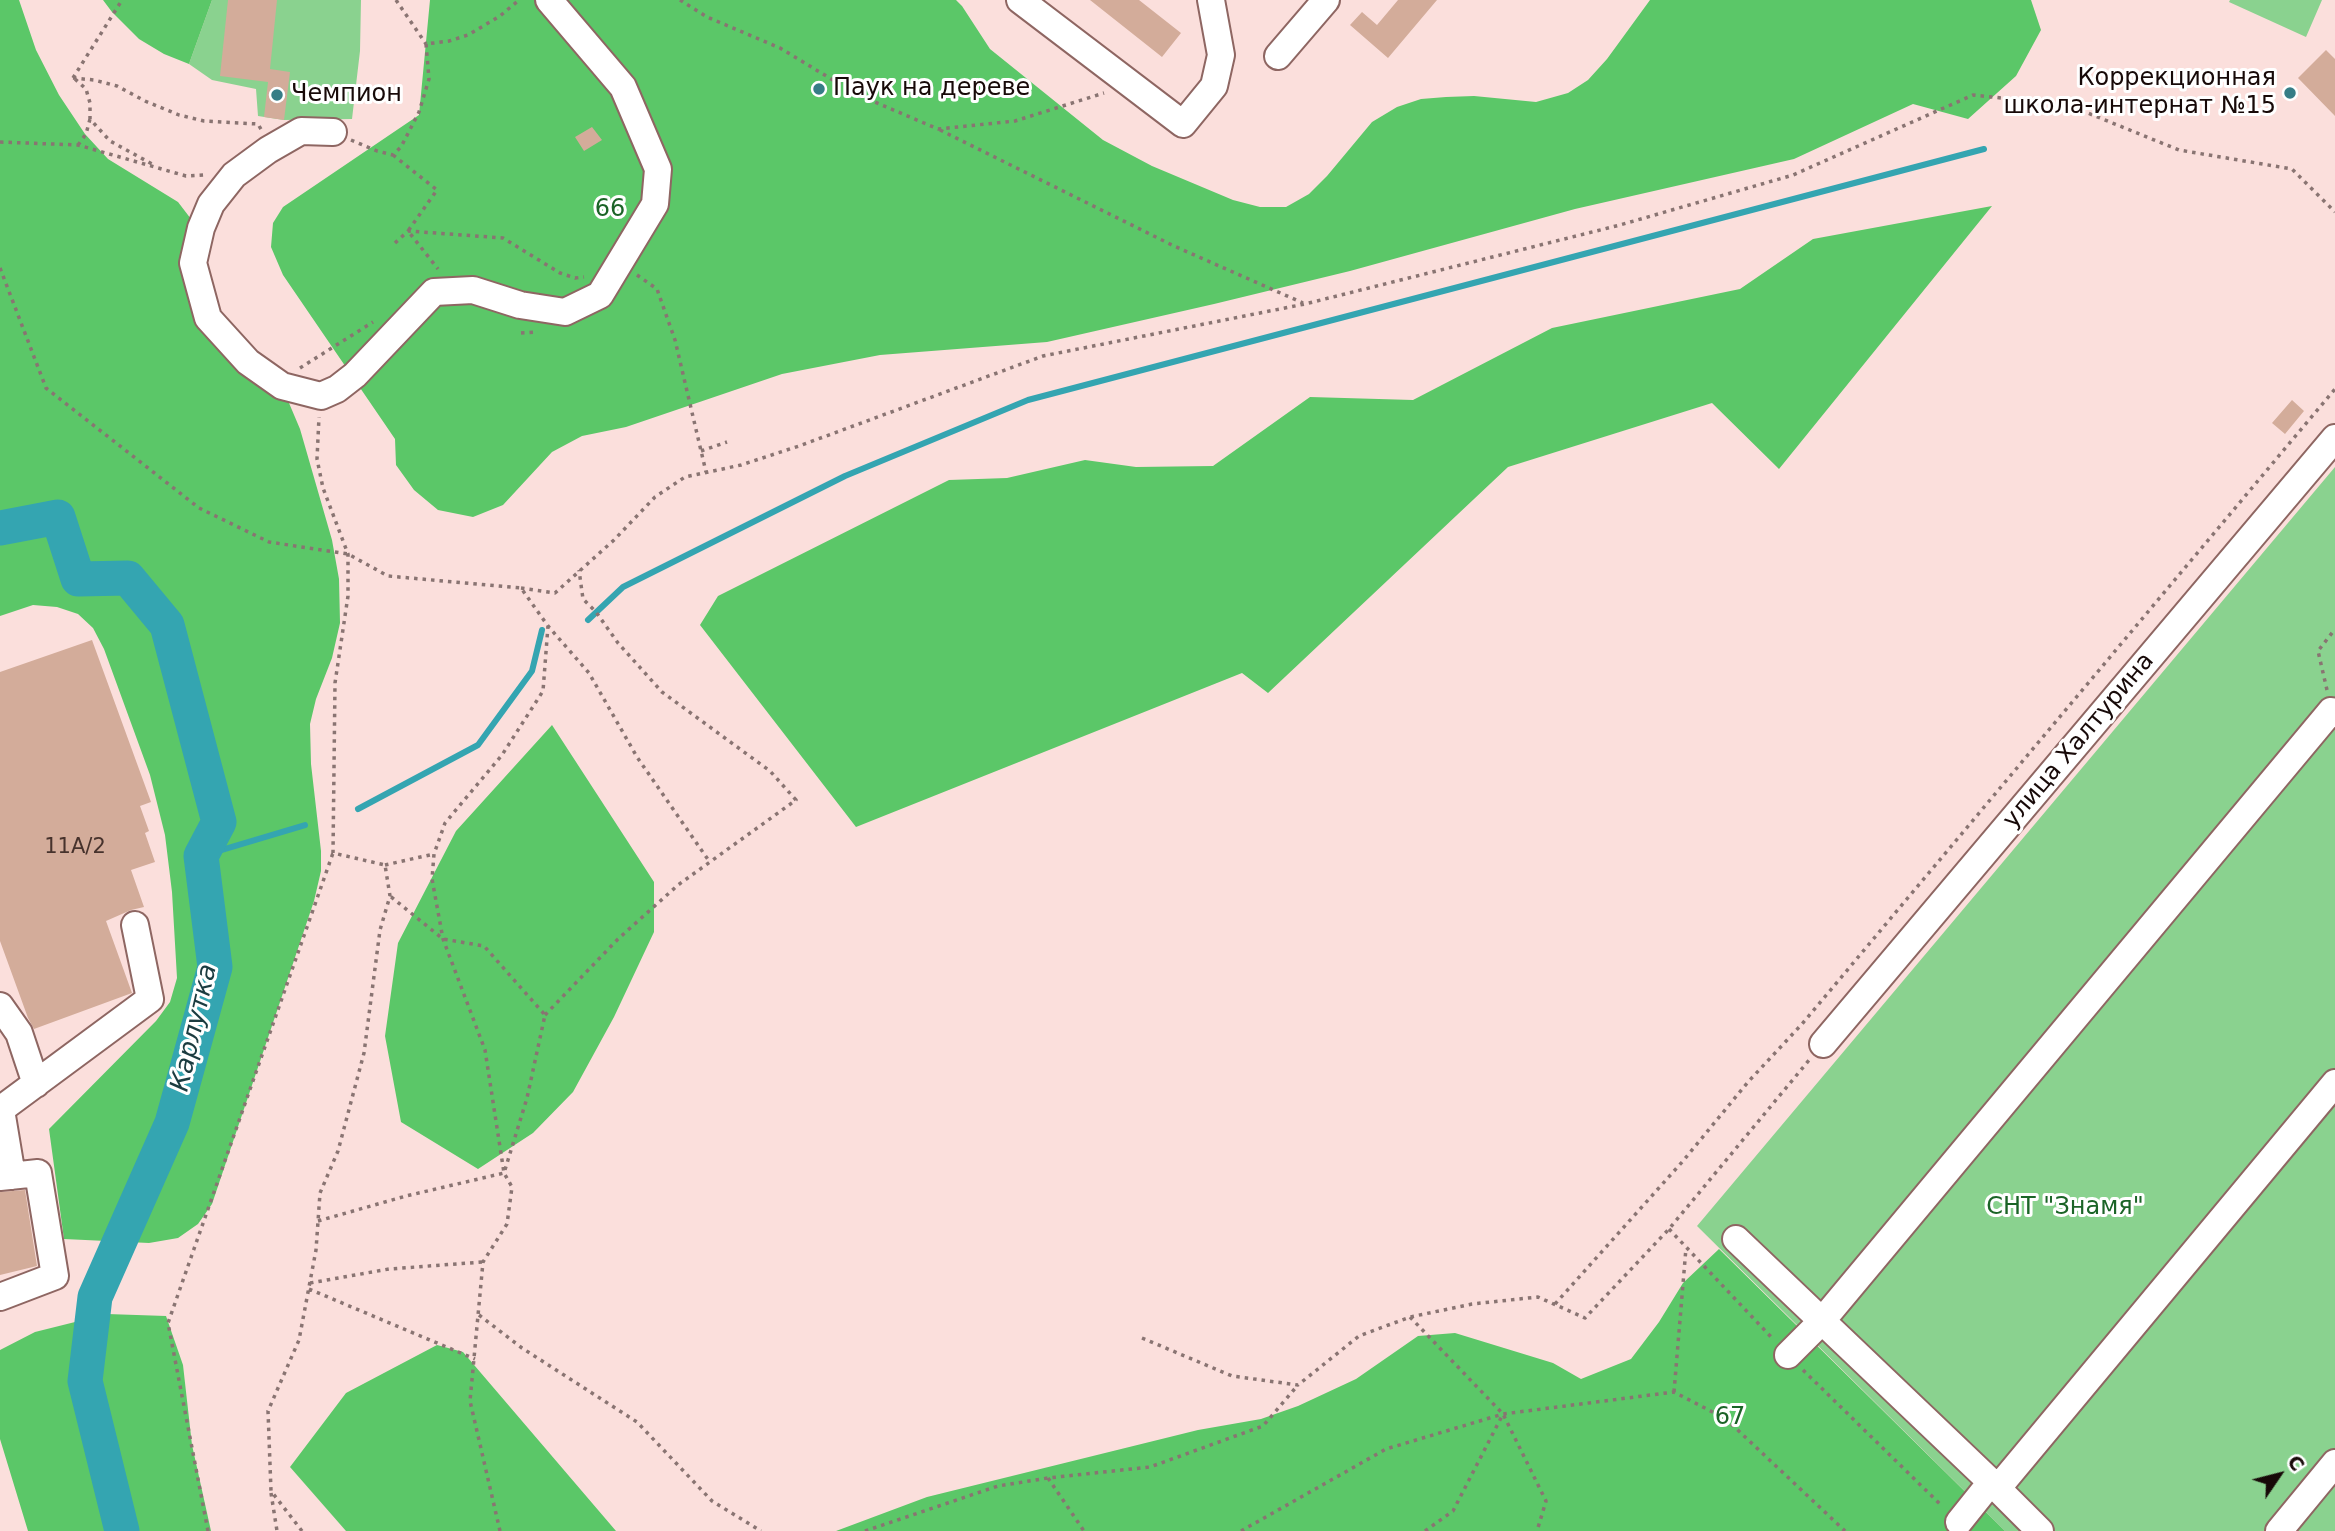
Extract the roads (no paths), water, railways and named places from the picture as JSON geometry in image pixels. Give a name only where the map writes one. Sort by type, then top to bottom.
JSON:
[{"type":"street","points":[[333,132],[300,131],[234,175],[211,204],[201,228],[192,263],[208,318],[248,362],[282,386],[321,396],[337,389],[355,375],[434,292],[473,290],[520,305],[565,312],[600,295],[655,204],[659,169],[623,87],[549,0]]},
{"type":"street","points":[[1020,0],[1183,124],[1214,86],[1221,55],[1212,0]]},
{"type":"street","points":[[1278,55],[1326,0]]},
{"type":"street","name":"улица Халтурина","points":[[1823,1044],[2335,438]]},
{"type":"street","points":[[1788,1355],[1821,1322],[2333,712]]},
{"type":"street","points":[[0,1297],[55,1276],[38,1173],[6,1177],[1,1110],[150,999],[135,925]]},
{"type":"street","points":[[0,1006],[19,1033],[36,1084]]},
{"type":"street","points":[[1959,1522],[1994,1485],[2335,1083]]},
{"type":"street","points":[[1736,1239],[2040,1531]]},
{"type":"street","points":[[2279,1531],[2335,1463]]},
{"type":"waterway","points":[[588,620],[623,587],[845,476],[1028,400],[1984,149]]},
{"type":"waterway","name":"Карлутка","points":[[0,528],[58,517],[78,579],[128,578],[167,625],[219,822],[201,856],[215,967],[172,1123],[95,1297],[85,1381],[122,1531]]},
{"type":"waterway","points":[[358,809],[478,745],[532,671],[542,630]]},
{"type":"waterway","points":[[201,856],[305,825]]},
{"type":"place","name":"Паук на дереве","points":[[819,89]]},
{"type":"place","name":"Коррекционная школа-интернат №15","points":[[2290,93]]},
{"type":"place","name":"Чемпион","points":[[277,95]]},
{"type":"park label","name":"66","points":[[610,210]]},
{"type":"park label","name":"СНТ \"Знамя\"","points":[[2065,1208]]},
{"type":"park label","name":"67","points":[[1730,1418]]}]
